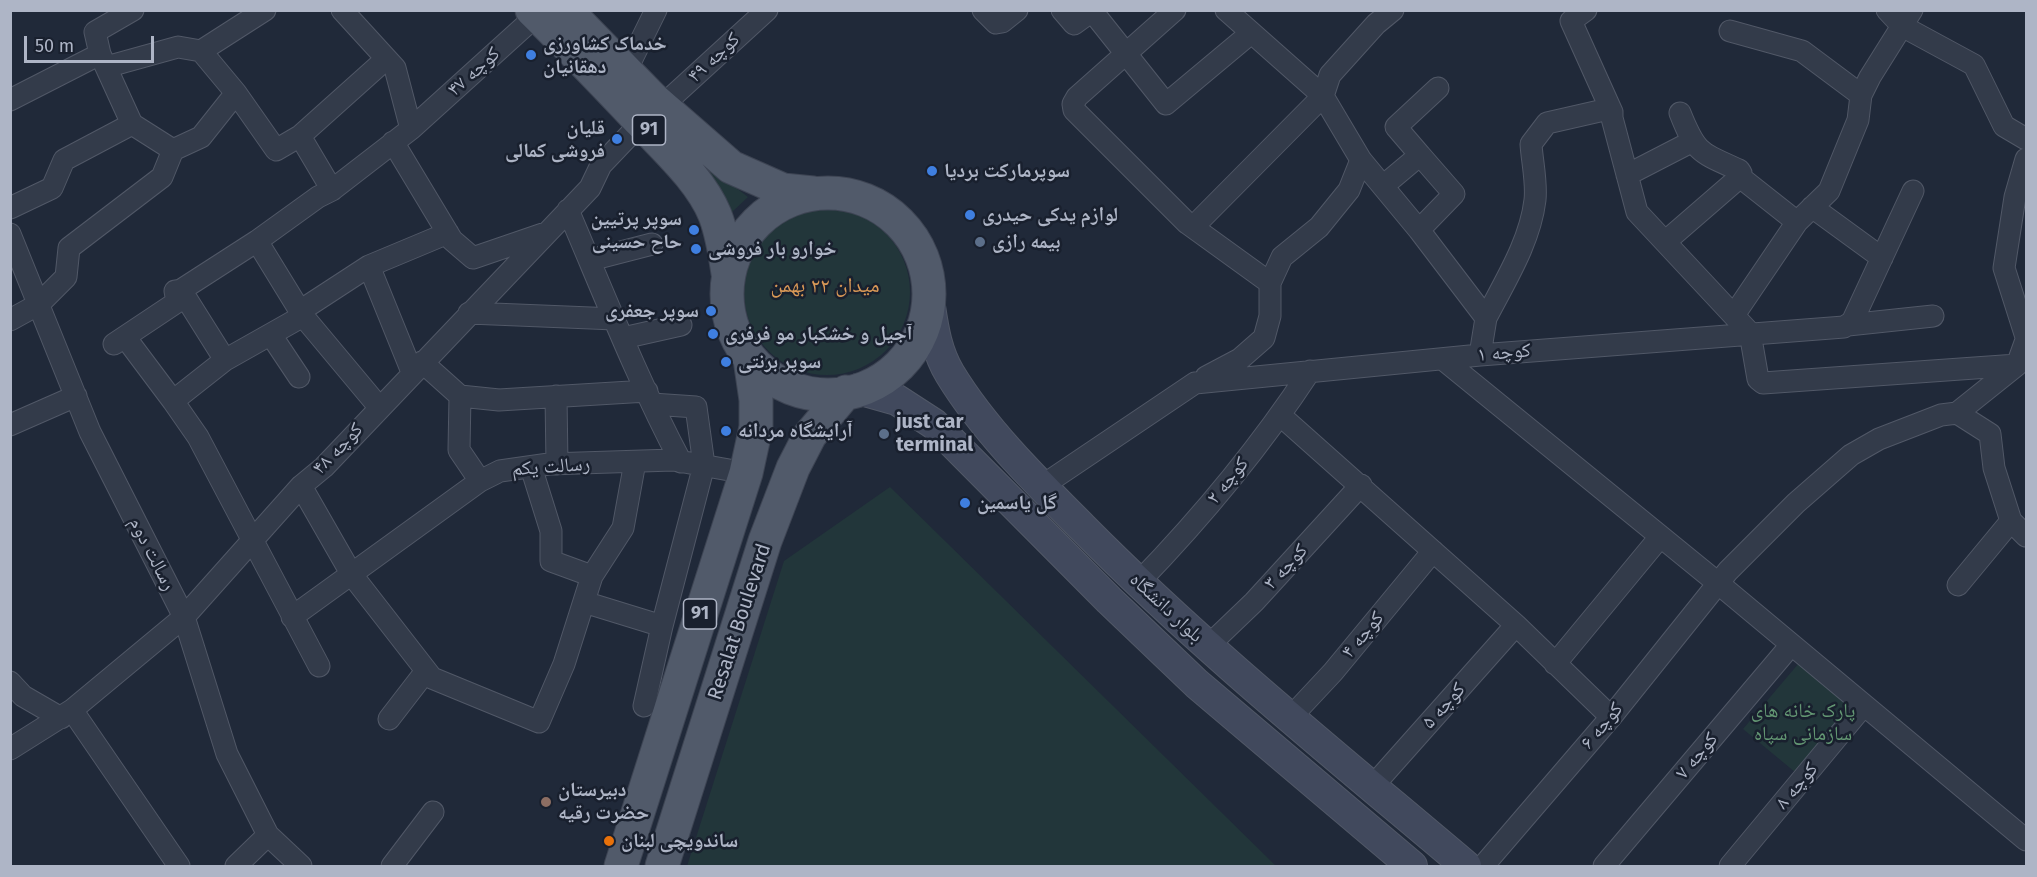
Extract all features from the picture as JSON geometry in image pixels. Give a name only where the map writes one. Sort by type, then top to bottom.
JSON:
[{"type":"main road","name":"91","points":[[545,12],[593,69],[652,115],[732,166],[783,190],[843,194],[871,201],[896,219],[915,243],[926,270],[929,300],[923,330],[908,355],[887,376],[852,390],[828,396],[800,392],[771,378],[750,359],[734,332],[727,302],[728,273],[725,249],[714,214],[699,189],[671,152],[652,115],[626,71],[545,12]]},
{"type":"main road","name":"91","points":[[728,273],[740,243],[757,220],[784,204],[813,193]]},
{"type":"main road","name":"بلوار دانشگاه","points":[[929,300],[935,340],[949,373],[986,424],[1042,486],[1137,583],[1207,647],[1466,867]]},
{"type":"main road","name":"Resalat Boulevard","points":[[621,867],[746,473],[756,427],[756,400],[750,359]]},
{"type":"main road","name":"بلوار دانشگاه","points":[[852,390],[897,400],[934,424],[1101,592],[1197,684],[1412,867]]},
{"type":"main road","name":"Resalat Boulevard","points":[[662,867],[765,541],[789,478],[810,435],[852,390]]},
{"type":"main road","points":[[1348,813],[1372,787]]},
{"type":"street","points":[[133,10],[95,32],[103,61],[132,124],[173,150]]},
{"type":"street","points":[[201,51],[265,10]]},
{"type":"street","points":[[342,10],[395,68],[411,129]]},
{"type":"street","points":[[626,71],[656,10]]},
{"type":"street","name":"کوچه ۴۹","points":[[652,115],[766,10]]},
{"type":"street","points":[[983,10],[996,22],[1002,22],[1017,10]]},
{"type":"street","points":[[1062,10],[1074,24],[1092,11],[1166,104],[1251,33]]},
{"type":"street","points":[[1175,10],[1077,97],[1073,104],[1074,110],[1186,223],[1270,284]]},
{"type":"street","points":[[1226,10],[1323,96],[1361,160],[1419,230],[1486,318]]},
{"type":"street","points":[[1186,223],[1192,225],[1199,221],[1323,96],[1330,75],[1376,24],[1393,10]]},
{"type":"street","points":[[1586,10],[1571,21],[1612,112],[1637,212],[1750,333],[1758,379],[1766,384],[2017,365]]},
{"type":"street","points":[[1887,10],[1907,18],[1974,65],[2004,126],[2024,135]]},
{"type":"street","name":"کوچه ۴۷","points":[[173,401],[120,341],[177,302],[175,291],[181,290],[257,241],[318,197],[332,190],[411,129],[545,12]]},
{"type":"street","points":[[1734,315],[1797,222],[1829,191],[1858,120],[1861,95],[1907,18]]},
{"type":"street","points":[[1730,31],[1802,51],[1861,95]]},
{"type":"street","points":[[10,100],[103,61],[178,47],[201,51],[236,93],[276,150],[300,136],[386,59]]},
{"type":"street","points":[[1419,230],[1454,194],[1396,128],[1438,88]]},
{"type":"street","points":[[10,320],[39,304],[66,278],[69,248],[162,177],[173,150],[201,137],[236,93]]},
{"type":"street","points":[[1480,355],[1486,318],[1526,235],[1535,200],[1531,144],[1547,123],[1604,110],[1612,112]]},
{"type":"street","points":[[1680,113],[1691,142],[1705,155],[1738,170],[1741,173],[1740,177],[1797,222]]},
{"type":"street","name":"کوچه ۴۸","points":[[10,749],[66,714],[184,617],[301,486],[324,466],[590,188],[601,165],[652,115]]},
{"type":"street","points":[[10,208],[52,188],[64,160],[132,124]]},
{"type":"street","points":[[300,136],[332,190]]},
{"type":"street","points":[[393,142],[448,233],[473,258],[546,233]]},
{"type":"street","points":[[1627,174],[1691,142]]},
{"type":"street","points":[[1383,186],[1420,155]]},
{"type":"street","points":[[2026,159],[2015,197],[2004,268],[2026,338],[2017,365],[1957,413],[1990,434],[1994,468],[2011,521],[2026,536]]},
{"type":"street","points":[[1195,383],[1240,359],[1264,338],[1270,316],[1270,284],[1282,257],[1319,227],[1349,190],[1361,160]]},
{"type":"street","points":[[1665,242],[1740,177]]},
{"type":"street","points":[[1848,325],[1852,322],[1913,190]]},
{"type":"street","points":[[1812,207],[1882,258]]},
{"type":"street","points":[[568,210],[681,462]]},
{"type":"street","points":[[319,666],[198,437],[173,401],[225,360],[271,335],[369,266],[448,233]]},
{"type":"street","name":"رسالت دوم","points":[[10,234],[90,432],[184,617],[227,754],[268,835],[301,867]]},
{"type":"street","points":[[257,241],[302,314],[379,407]]},
{"type":"street","points":[[590,260],[652,244]]},
{"type":"street","points":[[369,266],[417,367],[460,396],[499,400],[556,396],[650,397],[696,407],[704,465],[662,626],[645,706]]},
{"type":"street","points":[[181,290],[225,360]]},
{"type":"street","points":[[469,313],[619,328],[681,325]]},
{"type":"street","name":"کوچه ۱","points":[[1042,486],[1195,383],[1480,355],[1844,327],[1933,316]]},
{"type":"street","points":[[271,335],[299,377]]},
{"type":"street","points":[[1444,360],[1719,584],[2026,840]]},
{"type":"street","name":"کوچه ۲","points":[[1137,583],[1181,538],[1281,416],[1310,371]]},
{"type":"street","points":[[10,425],[76,396]]},
{"type":"street","points":[[460,396],[459,450],[480,481]]},
{"type":"street","points":[[556,396],[557,464]]},
{"type":"street","name":"کوچه ۶","points":[[1483,867],[1611,717],[1728,571],[1796,503],[1851,455],[1879,439],[1941,415],[1957,413]]},
{"type":"street","points":[[1281,416],[1516,625],[1611,717]]},
{"type":"street","points":[[301,486],[352,575],[432,678],[539,722],[564,664],[592,576],[623,528],[635,462]]},
{"type":"street","name":"رسالت یکم","points":[[292,616],[480,481],[500,471],[557,464],[681,462],[746,473]]},
{"type":"street","points":[[531,467],[551,531],[551,561],[592,576]]},
{"type":"street","name":"کوچه ۳","points":[[1207,647],[1254,602],[1361,485]]},
{"type":"street","points":[[1958,585],[2011,521]]},
{"type":"street","points":[[1555,664],[1660,537]]},
{"type":"street","name":"کوچه ۴","points":[[1290,717],[1333,672],[1433,551]]},
{"type":"street","points":[[584,602],[662,626]]},
{"type":"street","name":"کوچه ۵","points":[[1372,787],[1516,625]]},
{"type":"street","name":"کوچه ۷","points":[[1604,867],[1791,645]]},
{"type":"street","points":[[389,719],[426,671]]},
{"type":"street","points":[[10,682],[23,696],[66,714],[179,867]]},
{"type":"street","name":"کوچه ۸","points":[[1730,867],[1864,705]]},
{"type":"street","points":[[392,867],[433,812]]},
{"type":"street","points":[[236,867],[268,835]]},
{"type":"green space","points":[[704,163],[748,197],[731,213],[699,167]]},
{"type":"green space","points":[[827,209],[843,210],[859,215],[886,233],[904,260],[909,276],[909,308],[904,324],[886,351],[859,369],[843,374],[827,375],[811,374],[795,369],[768,351],[750,324],[745,308],[744,292],[745,276],[750,260],[768,233],[795,215],[811,210]]},
{"type":"green space","points":[[890,487],[1276,866],[687,866],[784,561]]},
{"type":"green space","name":"پارک خانه های سازمانی سپاه","points":[[1799,663],[1863,716],[1807,782],[1743,729]]},
{"type":"place","name":"خدماک کشاورزی دهقانیان","points":[[531,55]]},
{"type":"place","name":"قلیان فروشی کمالی","points":[[617,139]]},
{"type":"place","name":"سوپرمارکت بردیا","points":[[932,171]]},
{"type":"place","name":"لوازم یدکی حیدری","points":[[970,215]]},
{"type":"place","name":"سوپر پرتیین حاح حسینی","points":[[694,230]]},
{"type":"place","name":"بیمه رازی","points":[[980,242]]},
{"type":"place","name":"خوارو بار فروشی","points":[[696,249]]},
{"type":"place","name":"سوپر جعفری","points":[[711,311]]},
{"type":"place","name":"آجیل و خشکبار مو فرفری","points":[[713,334]]},
{"type":"place","name":"سوپر برنتی","points":[[726,362]]},
{"type":"place","name":"آرایشگاه مردانه","points":[[726,431]]},
{"type":"place","name":"just car terminal","points":[[884,434]]},
{"type":"place","name":"گل یاسمین","points":[[965,503]]},
{"type":"place","name":"دبیرستان حضرت رقیه","points":[[546,802]]},
{"type":"place","name":"ساندویچی لبنان","points":[[609,841]]},
{"type":"district","name":"میدان ۲۲ بهمن","points":[[825,286]]}]
